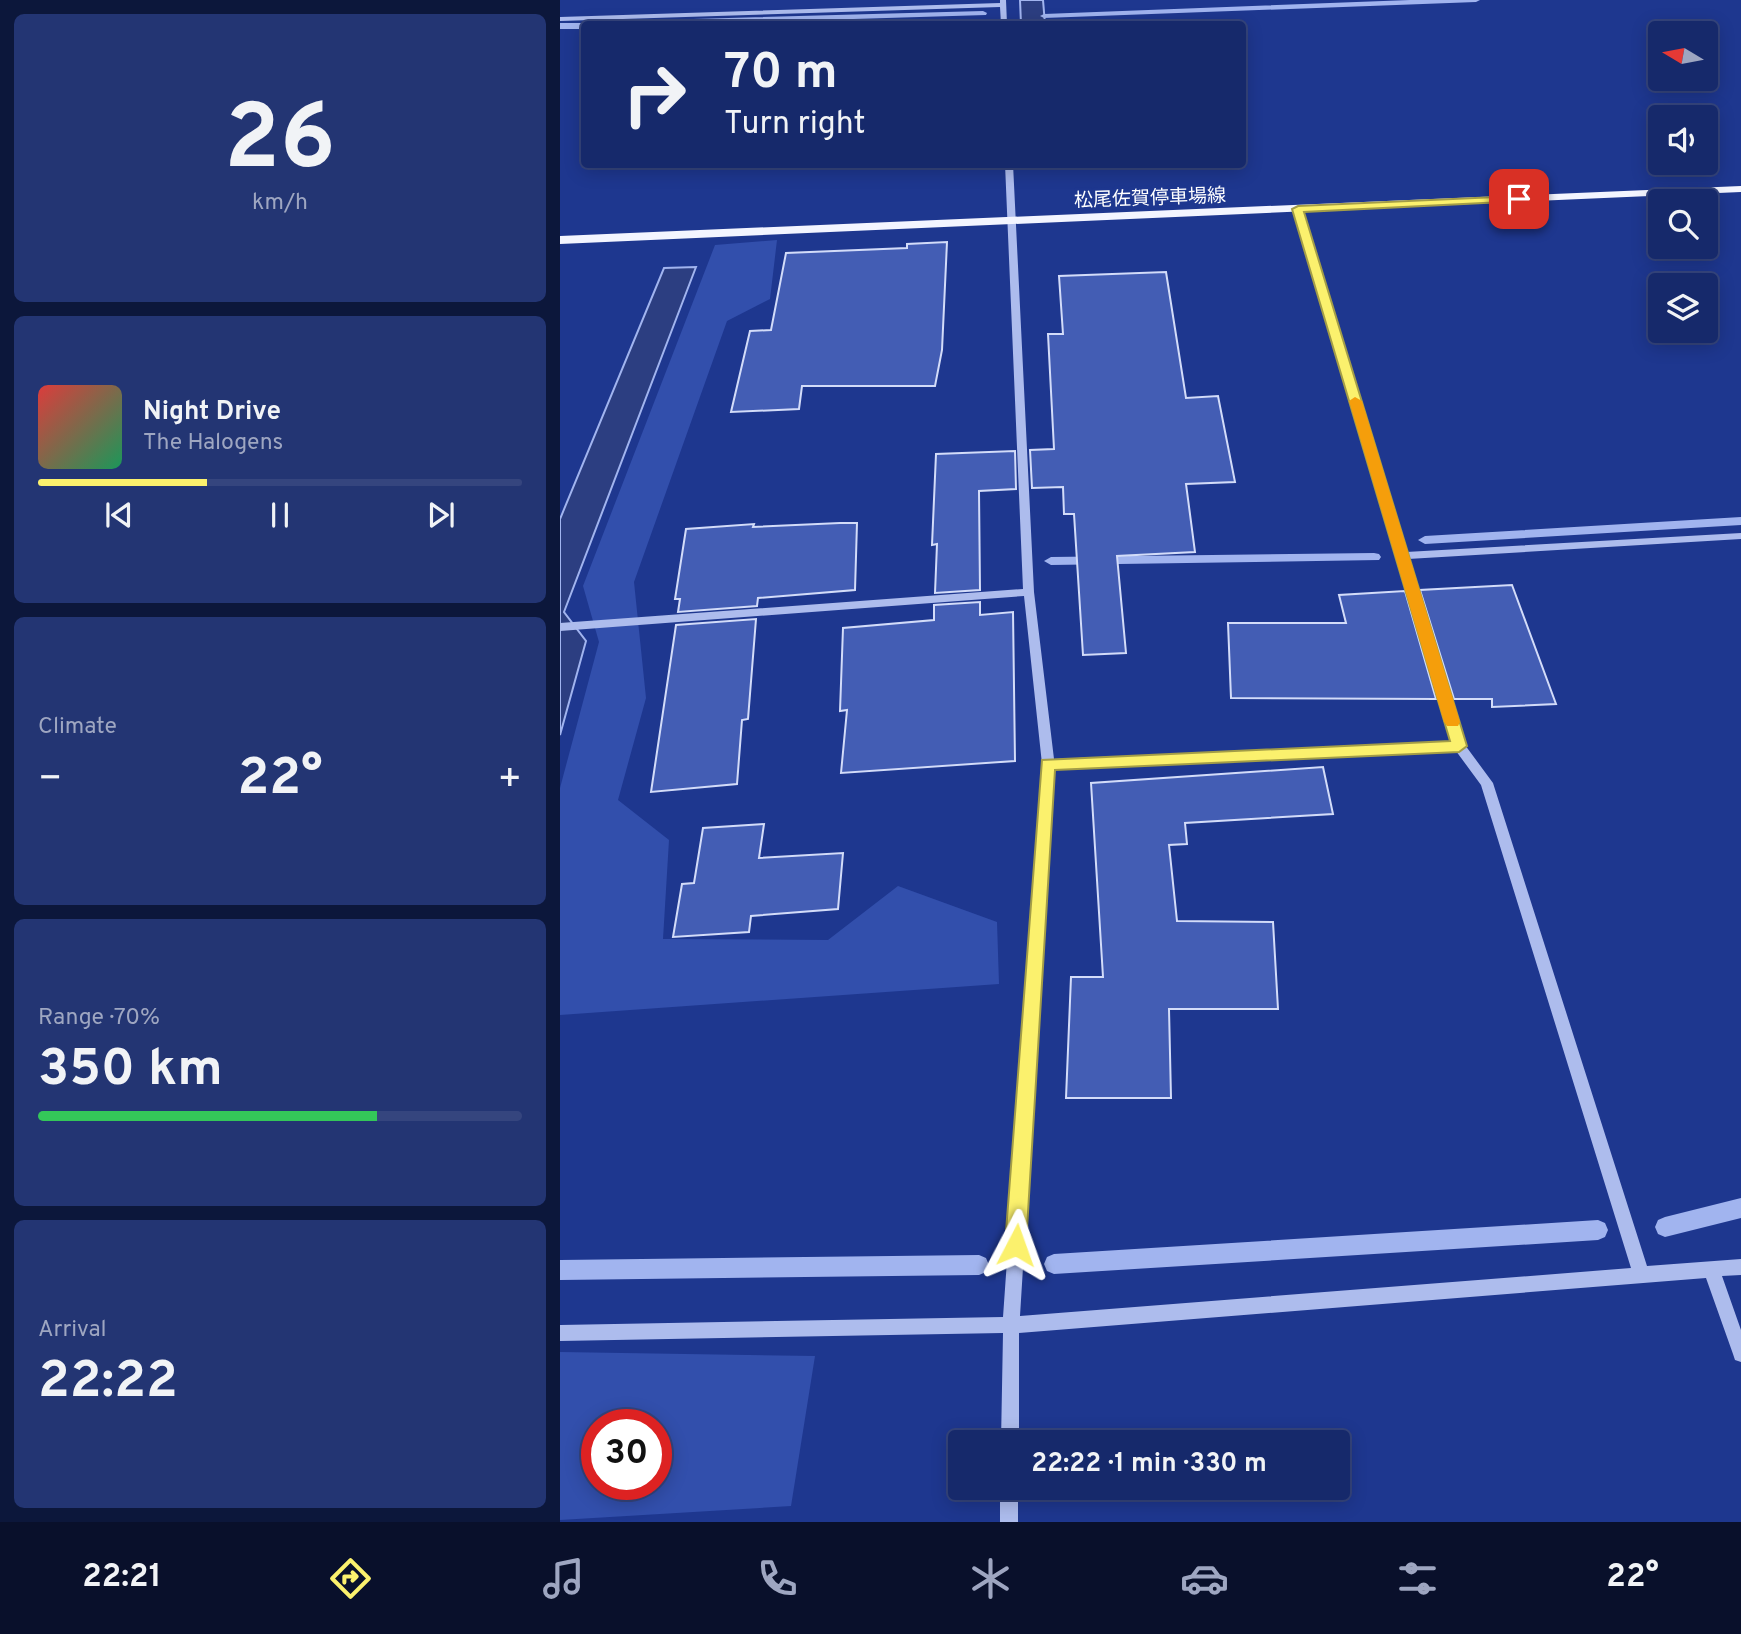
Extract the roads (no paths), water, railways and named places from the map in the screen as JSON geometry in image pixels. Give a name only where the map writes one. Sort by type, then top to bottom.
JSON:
[{"type":"main road","name":"松尾佐賀停車場線","points":[[560,240],[1741,189]]},
{"type":"street","points":[[560,19],[1003,2],[1004,21]]},
{"type":"street","points":[[1009,168],[1029,592],[1040,671],[1048,765],[1011,1325],[1010,1430]]},
{"type":"street","points":[[1298,209],[1459,746],[1488,783],[1642,1274]]},
{"type":"street","points":[[1402,556],[1741,536]]},
{"type":"street","points":[[560,627],[1029,592]]},
{"type":"street","points":[[1048,765],[1459,746]]},
{"type":"street","points":[[560,1333],[1011,1325],[1739,1267]]},
{"type":"street","points":[[1711,1269],[1741,1354]]},
{"type":"street","points":[[1009,1500],[1009,1522]]},
{"type":"waterway","points":[[1044,16],[1476,0]]},
{"type":"waterway","points":[[720,21],[983,13]]},
{"type":"waterway","points":[[560,26],[581,26]]},
{"type":"waterway","points":[[1425,540],[1741,521]]},
{"type":"waterway","points":[[1051,561],[1374,557]]},
{"type":"waterway","points":[[1665,1227],[1741,1208]]},
{"type":"waterway","points":[[1054,1264],[1598,1230]]},
{"type":"waterway","points":[[560,1270],[979,1265]]}]
